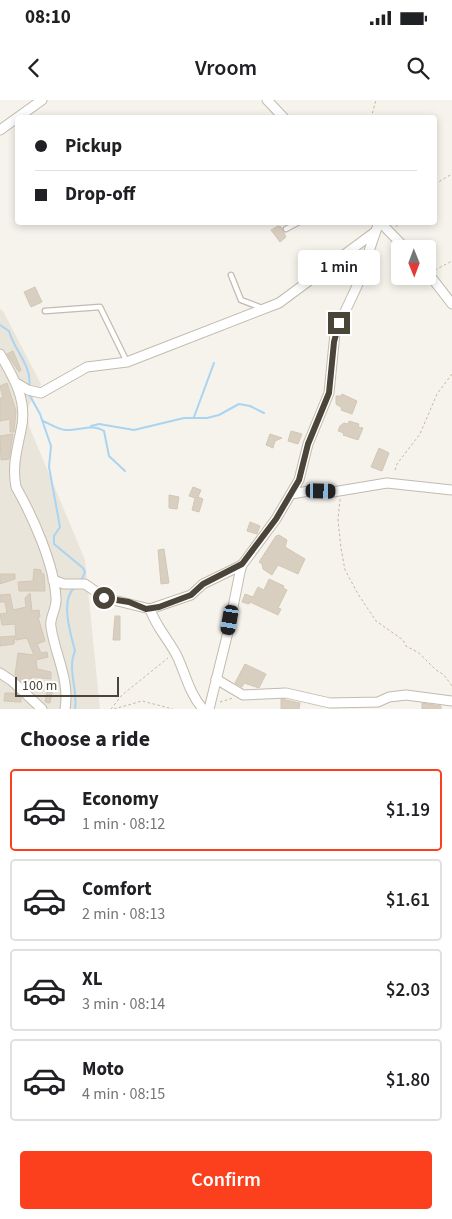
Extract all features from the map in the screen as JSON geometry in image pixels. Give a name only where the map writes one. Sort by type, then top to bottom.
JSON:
[{"type":"street","points":[[21,115],[42,100]]},
{"type":"street","points":[[267,100],[281,115]]},
{"type":"street","points":[[0,130],[15,119]]},
{"type":"street","points":[[150,609],[154,620],[174,652],[190,691],[207,707],[228,632],[234,593],[242,564],[299,480],[308,444],[329,393],[335,333],[357,286],[378,225]]},
{"type":"street","points":[[382,225],[397,240]]},
{"type":"street","points":[[18,384],[28,390],[41,392],[87,367],[127,362],[279,303],[293,295],[376,232]]},
{"type":"street","points":[[436,283],[452,304]]},
{"type":"street","points":[[0,354],[18,384],[21,395],[23,420],[16,448],[14,478],[16,487],[49,559],[57,608],[50,623],[65,676],[65,709]]},
{"type":"street","points":[[291,494],[342,490],[387,483],[452,490]]},
{"type":"street","points":[[53,580],[73,586],[85,584],[104,598],[150,609],[191,595],[203,584],[242,564]]},
{"type":"street","points":[[0,673],[12,680],[42,709]]},
{"type":"street","points":[[216,679],[243,695],[286,693],[333,706],[378,702],[389,697],[406,695],[452,701]]},
{"type":"lane","points":[[286,229],[293,225]]},
{"type":"lane","points":[[231,275],[240,300],[262,308]]},
{"type":"lane","points":[[44,311],[100,307],[127,362]]},
{"type":"path","points":[[372,115],[376,100]]},
{"type":"path","points":[[437,183],[452,174]]},
{"type":"path","points":[[436,269],[452,261]]},
{"type":"path","points":[[395,470],[397,464],[420,434],[437,394],[452,374]]},
{"type":"path","points":[[342,490],[338,506],[339,536],[345,570],[355,590],[376,621],[403,640],[406,646],[419,652],[436,670],[444,675],[452,686]]},
{"type":"path","points":[[112,709],[122,696],[174,652]]},
{"type":"path","points":[[207,707],[243,695]]},
{"type":"path","points":[[112,709],[142,701],[173,709]]},
{"type":"shaded area","points":[[0,309],[3,311],[41,384],[27,409],[29,426],[85,560],[100,709],[0,709]]},
{"type":"building","points":[[278,226],[281,227],[286,237],[280,242],[271,230]]},
{"type":"building","points":[[35,287],[42,302],[31,307],[24,292]]},
{"type":"building","points":[[13,351],[21,370],[19,372],[7,354]]},
{"type":"building","points":[[7,383],[16,411],[14,432],[10,432],[10,419],[0,421],[0,398],[3,398],[0,386]]},
{"type":"building","points":[[342,394],[357,401],[352,414],[341,410],[342,408],[336,404],[336,396],[341,396]]},
{"type":"building","points":[[349,421],[359,424],[358,427],[363,428],[358,440],[343,435],[344,433],[338,431],[340,426],[344,423],[348,424]]},
{"type":"building","points":[[291,431],[302,434],[298,444],[288,441]]},
{"type":"building","points":[[13,434],[9,459],[1,460],[0,436]]},
{"type":"building","points":[[270,434],[282,438],[275,441],[273,448],[266,445]]},
{"type":"building","points":[[379,448],[389,453],[382,471],[371,467]]},
{"type":"building","points":[[193,487],[201,490],[198,497],[203,499],[199,512],[192,510],[195,498],[189,496]]},
{"type":"building","points":[[169,495],[179,497],[177,509],[169,508]]},
{"type":"building","points":[[250,522],[260,526],[257,534],[247,531]]},
{"type":"building","points":[[279,535],[287,540],[285,547],[305,559],[298,574],[278,565],[272,575],[263,569],[262,564],[259,562],[276,536]]},
{"type":"building","points":[[164,549],[169,583],[161,584],[158,550]]},
{"type":"building","points":[[34,569],[41,570],[41,573],[44,574],[45,591],[19,591],[18,582],[33,581]]},
{"type":"building","points":[[0,574],[15,574],[15,579],[0,584]]},
{"type":"building","points":[[269,579],[284,586],[283,588],[287,590],[278,608],[281,609],[278,615],[250,602],[249,604],[242,602],[245,594],[253,597],[258,587],[264,590]]},
{"type":"building","points":[[30,593],[32,611],[39,610],[40,617],[38,617],[45,641],[37,644],[41,653],[47,652],[48,657],[36,660],[37,669],[51,672],[51,679],[32,677],[29,688],[15,675],[18,653],[34,655],[27,638],[16,640],[15,624],[2,625],[0,614],[7,613],[5,602],[0,602],[0,595],[10,594],[13,610],[26,607],[25,598]]},
{"type":"building","points":[[115,616],[120,616],[120,640],[113,640]]},
{"type":"building","points":[[15,636],[14,644],[0,646],[0,637]]},
{"type":"building","points":[[245,664],[266,674],[259,688],[244,683],[242,687],[235,683]]},
{"type":"building","points":[[48,687],[53,688],[50,703],[45,702]]},
{"type":"building","points":[[5,693],[16,693],[21,698],[21,702],[4,701]]},
{"type":"building","points":[[281,699],[300,703],[299,709],[281,709]]},
{"type":"building","points":[[422,703],[441,706],[441,709],[422,709]]},
{"type":"waterway","points":[[0,325],[9,331],[26,366],[29,387]]},
{"type":"waterway","points":[[194,417],[214,363]]},
{"type":"waterway","points":[[29,394],[40,414],[51,446],[49,467],[60,527],[54,536],[54,544],[83,568],[85,572],[81,581]]},
{"type":"waterway","points":[[91,426],[99,424],[134,430],[184,418],[207,418],[219,415],[239,404],[250,406],[264,413]]},
{"type":"waterway","points":[[43,421],[65,430],[90,427],[104,431],[109,456],[125,471]]},
{"type":"waterway","points":[[74,588],[70,594],[67,609],[75,651],[72,665],[75,709]]},
{"type":"route","points":[[104,598],[118,602],[129,602],[146,609],[159,607],[191,595],[203,584],[242,564],[276,519],[299,480],[308,444],[322,414],[329,393],[335,333],[339,323]]}]
